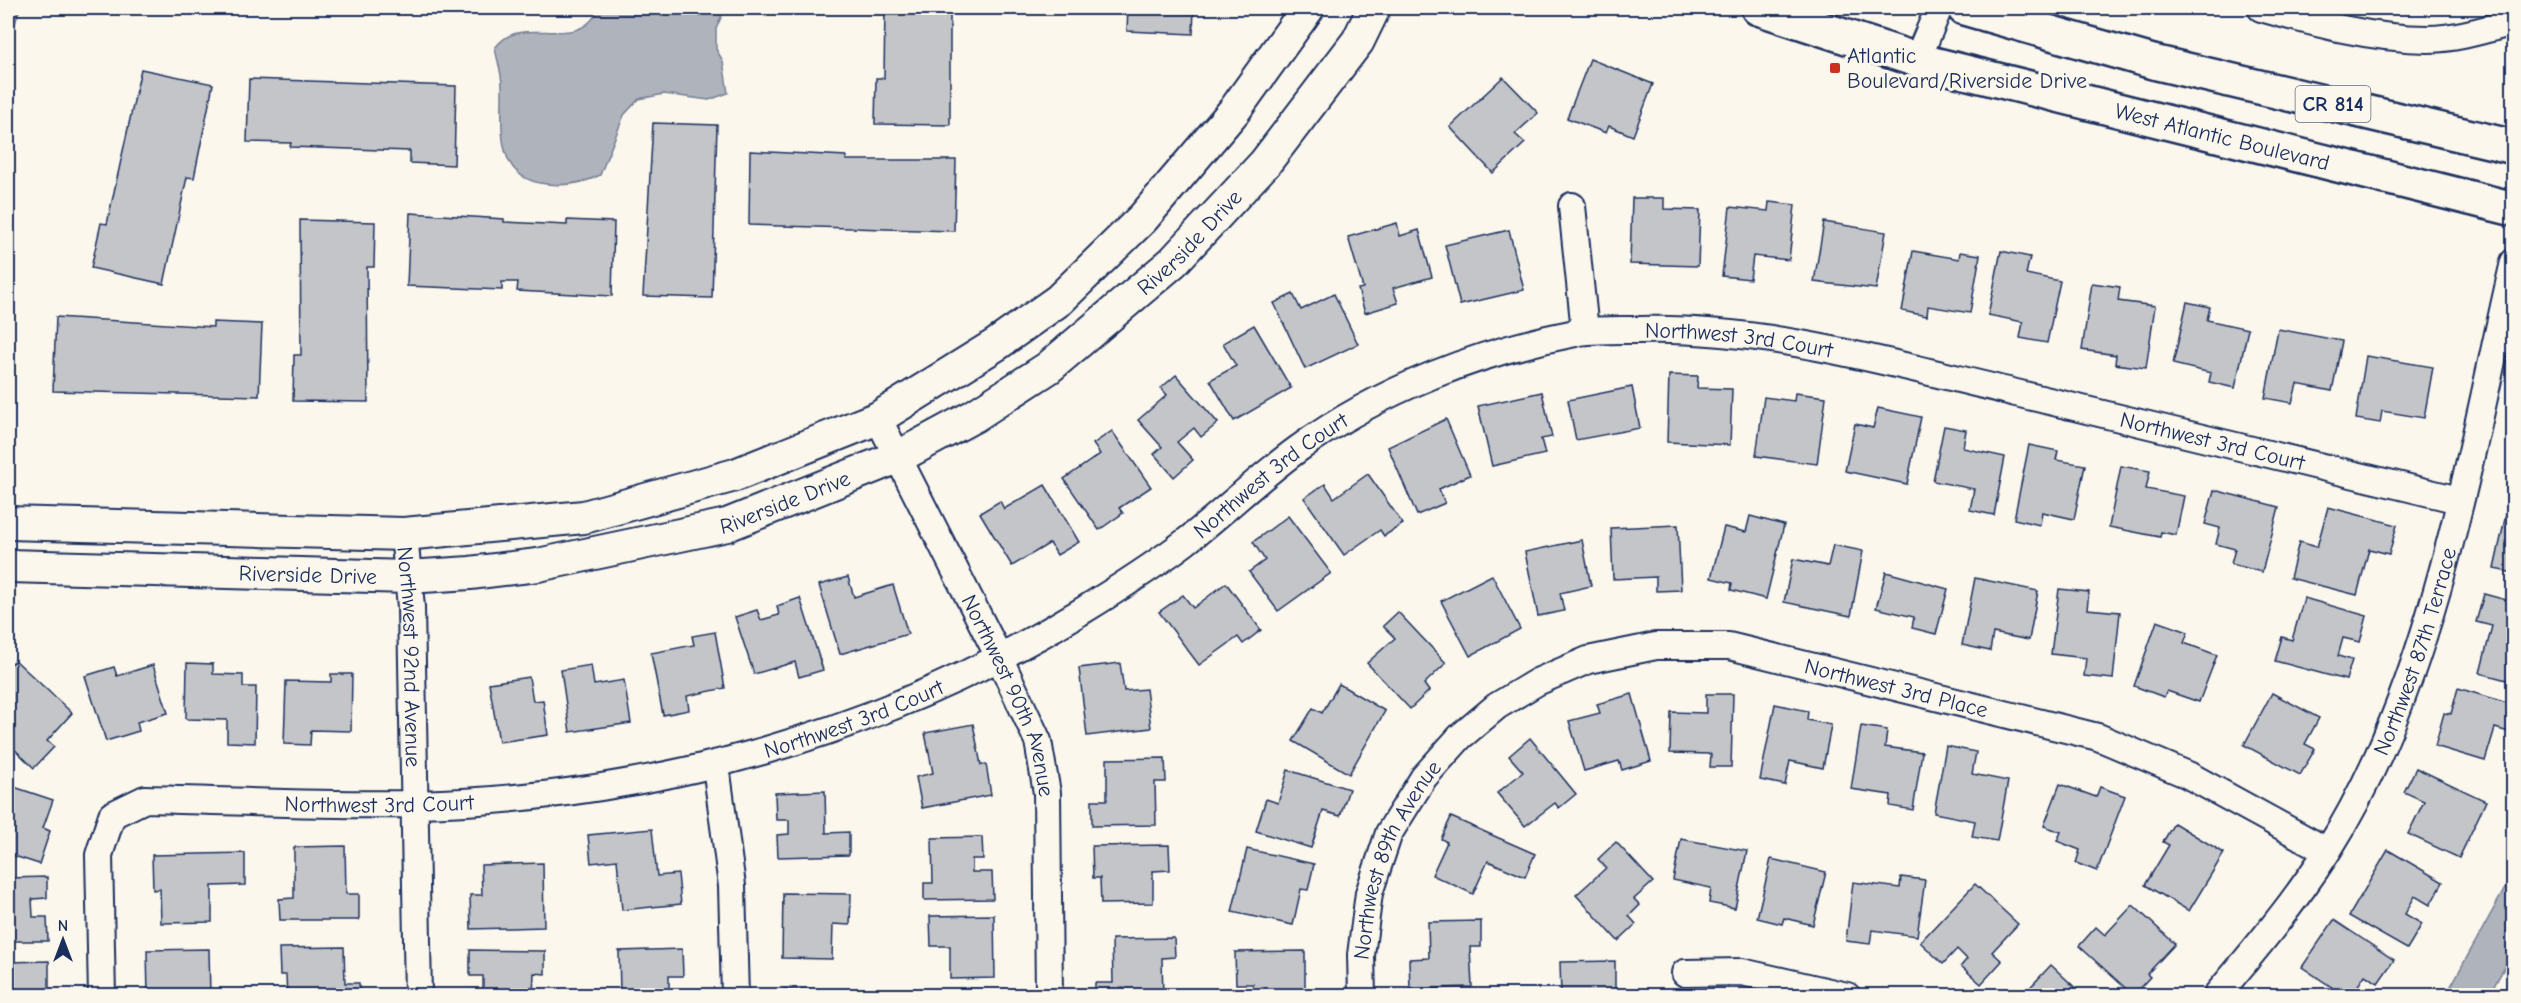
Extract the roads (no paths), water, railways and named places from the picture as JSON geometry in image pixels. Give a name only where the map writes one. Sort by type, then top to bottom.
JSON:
[{"type":"main road","name":"West Atlantic Boulevard","points":[[1758,8],[1917,60],[2514,209]]},
{"type":"main road","name":"CR 814","points":[[1964,8],[2153,62],[2514,147]]},
{"type":"street","name":"Riverside Drive","points":[[8,523],[404,534],[584,517],[642,503],[735,475],[878,418],[998,344],[1059,300],[1143,219],[1234,111],[1308,8]]},
{"type":"street","name":"Riverside Drive","points":[[8,566],[408,577],[538,565],[727,525],[900,456],[974,416],[1048,368],[1173,262],[1265,163],[1358,41],[1374,8]]},
{"type":"street","points":[[1917,60],[1939,8]]},
{"type":"street","points":[[2261,8],[2306,20],[2372,33],[2429,39],[2514,22]]},
{"type":"street","points":[[1572,206],[1585,331]]},
{"type":"street","name":"Northwest 87th Terrace","points":[[2216,996],[2265,939],[2327,851],[2380,751],[2432,613],[2514,262]]},
{"type":"street","name":"Northwest 3rd Court","points":[[102,996],[99,855],[112,815],[145,799],[416,804],[520,797],[619,784],[716,766],[800,742],[904,702],[999,657],[1082,611],[1182,544],[1299,448],[1383,397],[1466,362],[1585,331],[1667,329],[1773,338],[1910,368],[2459,500]]},
{"type":"street","name":"Northwest 90th Avenue","points":[[878,418],[900,456],[1038,741],[1047,793],[1049,996]]},
{"type":"street","name":"Northwest 92nd Avenue","points":[[404,534],[408,577],[416,804],[418,996]]},
{"type":"street","name":"Northwest 3rd Place","points":[[1460,737],[1497,706],[1537,682],[1588,660],[1656,646],[1729,646],[2098,737],[2188,775],[2327,851]]},
{"type":"street","name":"Northwest 89th Avenue","points":[[1362,996],[1361,955],[1369,893],[1389,833],[1424,777],[1460,737]]},
{"type":"street","points":[[716,766],[732,886],[735,996]]},
{"type":"street","points":[[1685,974],[1742,972],[1847,996]]},
{"type":"place","name":"Atlantic Boulevard/Riverside Drive","points":[[1835,68]]}]
